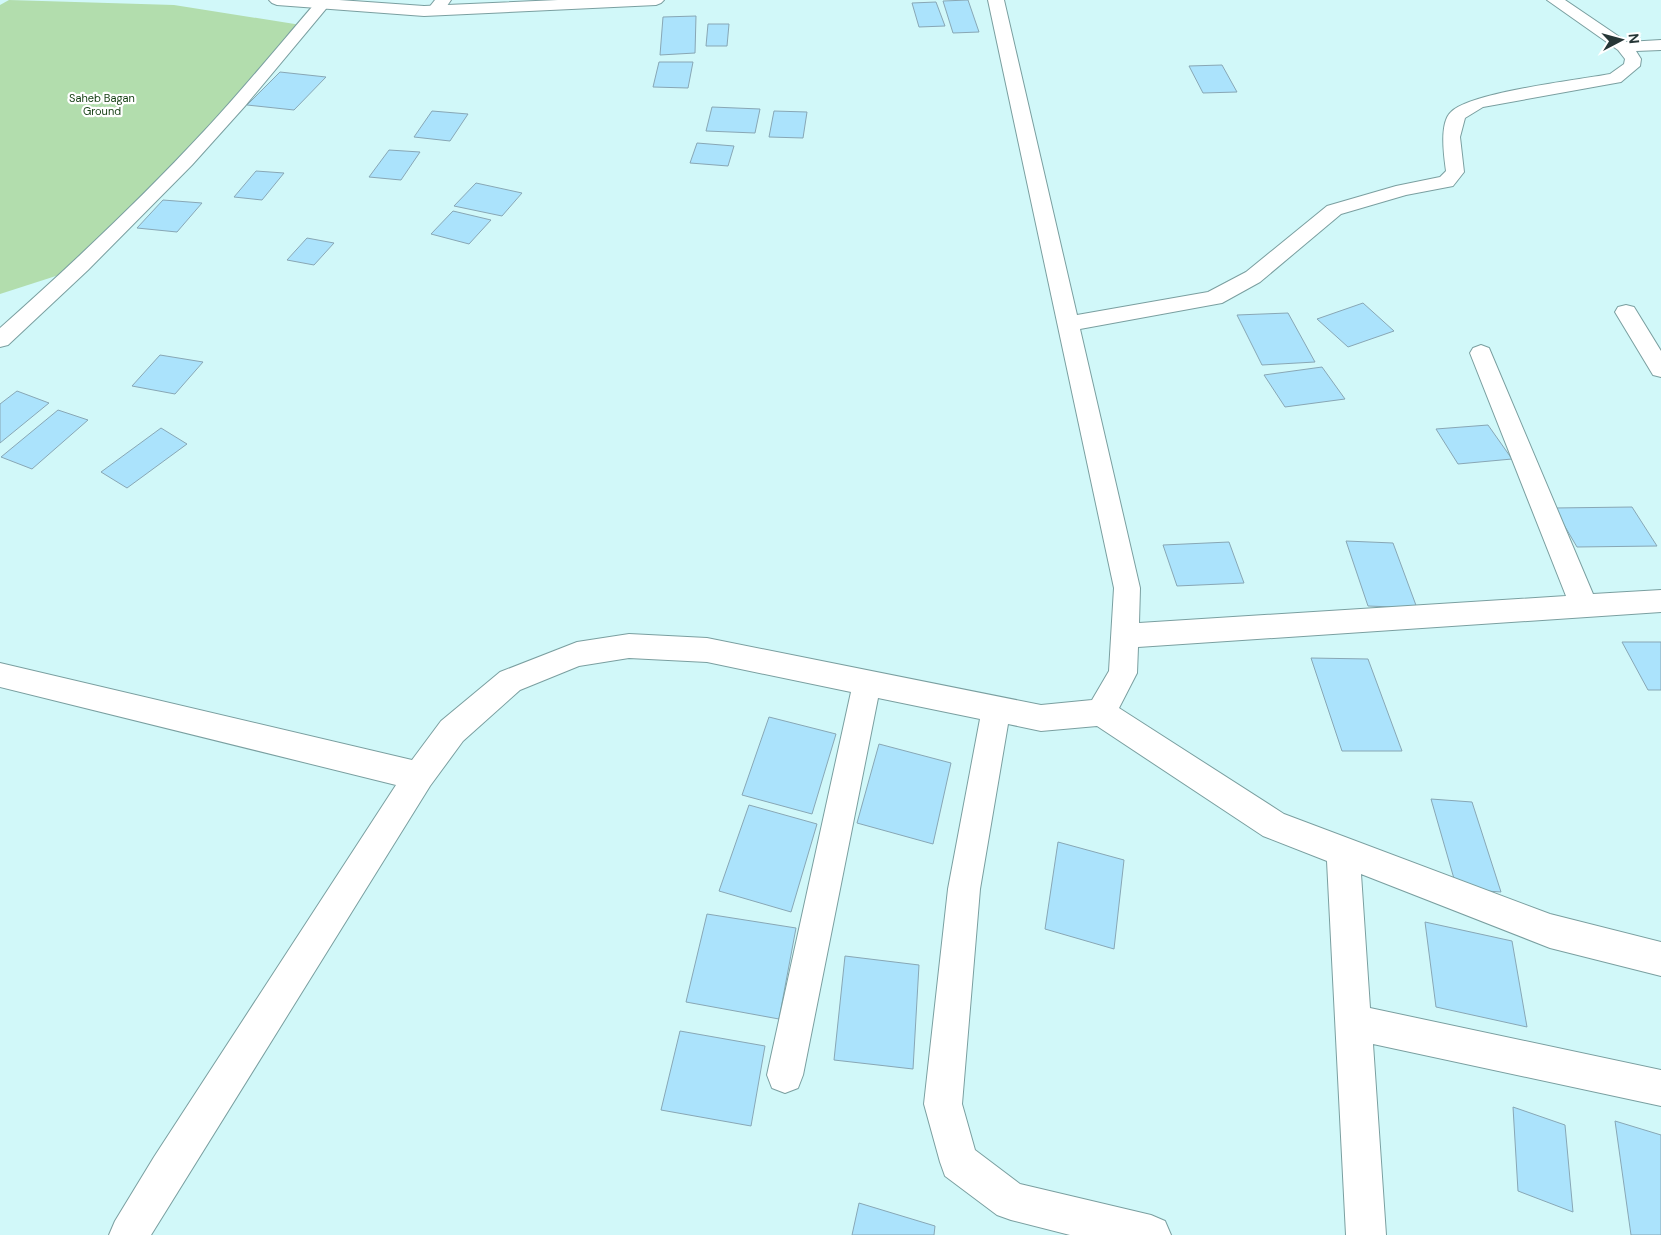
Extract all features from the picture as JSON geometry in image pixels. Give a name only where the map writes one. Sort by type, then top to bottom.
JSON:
[{"type":"street","points":[[278,0],[322,4],[439,5],[656,0]]},
{"type":"street","points":[[996,0],[1128,588],[1123,673],[1101,712]]},
{"type":"street","points":[[1068,324],[1214,298],[1253,277],[1334,210],[1402,190],[1446,182],[1455,172],[1450,137],[1457,115],[1478,103],[1615,78],[1632,66],[1633,59],[1624,48],[1555,0]]},
{"type":"street","points":[[0,340],[45,300],[136,212],[212,133],[322,4]]},
{"type":"street","points":[[1624,48],[1661,45]]},
{"type":"street","points":[[1626,312],[1661,369]]},
{"type":"street","points":[[1481,352],[1584,606]]},
{"type":"street","points":[[1125,636],[1661,601]]},
{"type":"street","points":[[130,1235],[168,1171],[419,776],[452,731],[510,681],[577,654],[629,646],[707,650],[1040,718],[1101,712],[1274,825],[1550,930],[1661,959]]},
{"type":"street","points":[[0,675],[419,776]]},
{"type":"street","points":[[785,1075],[867,683]]},
{"type":"street","points":[[996,709],[964,889],[943,1104],[959,1162],[1011,1201],[1151,1235]]},
{"type":"street","points":[[1343,851],[1366,1235]]},
{"type":"street","points":[[1352,1022],[1661,1088]]},
{"type":"green space","name":"Saheb Bagan Ground","points":[[9,0],[174,5],[301,25],[90,265],[0,294],[0,5]]},
{"type":"building","points":[[968,0],[979,32],[953,33],[943,1]]},
{"type":"building","points":[[936,2],[945,26],[919,27],[912,3]]},
{"type":"building","points":[[696,16],[695,53],[660,55],[663,17]]},
{"type":"building","points":[[708,24],[729,24],[727,46],[706,46]]},
{"type":"building","points":[[659,62],[693,62],[688,88],[653,87]]},
{"type":"building","points":[[1222,65],[1237,92],[1203,93],[1189,66]]},
{"type":"building","points":[[280,72],[326,77],[294,110],[247,105]]},
{"type":"building","points":[[712,107],[760,109],[755,133],[706,131]]},
{"type":"building","points":[[432,111],[468,114],[450,141],[414,137]]},
{"type":"building","points":[[774,111],[807,112],[803,138],[769,137]]},
{"type":"building","points":[[697,143],[734,146],[728,166],[690,163]]},
{"type":"building","points":[[389,150],[420,152],[401,180],[369,177]]},
{"type":"building","points":[[256,171],[284,173],[262,200],[234,197]]},
{"type":"building","points":[[476,183],[522,193],[502,216],[454,206]]},
{"type":"building","points":[[163,200],[202,203],[177,232],[137,228]]},
{"type":"building","points":[[453,211],[491,220],[469,244],[431,234]]},
{"type":"building","points":[[307,238],[334,243],[314,265],[287,260]]},
{"type":"building","points":[[1363,303],[1394,331],[1348,347],[1317,319]]},
{"type":"building","points":[[1288,313],[1315,362],[1262,365],[1237,315]]},
{"type":"building","points":[[160,355],[203,362],[175,394],[132,386]]},
{"type":"building","points":[[1322,367],[1345,399],[1285,407],[1264,375]]},
{"type":"building","points":[[17,391],[49,403],[0,443],[0,404]]},
{"type":"building","points":[[58,410],[88,420],[32,469],[1,457]]},
{"type":"building","points":[[1488,425],[1512,459],[1458,464],[1436,429]]},
{"type":"building","points":[[161,428],[187,444],[127,488],[101,472]]},
{"type":"building","points":[[1632,507],[1657,546],[1577,547],[1554,508]]},
{"type":"building","points":[[1346,541],[1393,543],[1417,608],[1368,606]]},
{"type":"building","points":[[1229,542],[1244,583],[1177,586],[1163,545]]},
{"type":"building","points":[[1622,642],[1661,642],[1661,690],[1648,690]]},
{"type":"building","points":[[1311,658],[1368,659],[1402,751],[1342,751]]},
{"type":"building","points":[[769,717],[836,734],[812,814],[742,795]]},
{"type":"building","points":[[879,744],[951,763],[933,844],[857,823]]},
{"type":"building","points":[[1431,799],[1472,802],[1501,892],[1457,889]]},
{"type":"building","points":[[749,805],[817,824],[791,912],[719,891]]},
{"type":"building","points":[[1058,842],[1124,860],[1114,949],[1045,929]]},
{"type":"building","points":[[707,914],[796,928],[779,1019],[686,1002]]},
{"type":"building","points":[[1425,922],[1512,941],[1527,1027],[1436,1007]]},
{"type":"building","points":[[845,956],[919,965],[913,1069],[834,1060]]},
{"type":"building","points":[[680,1031],[765,1046],[751,1126],[661,1110]]},
{"type":"building","points":[[1513,1107],[1565,1125],[1573,1212],[1518,1191]]},
{"type":"building","points":[[1615,1121],[1661,1135],[1661,1235],[1631,1235]]},
{"type":"building","points":[[859,1203],[935,1226],[934,1235],[852,1235]]}]
